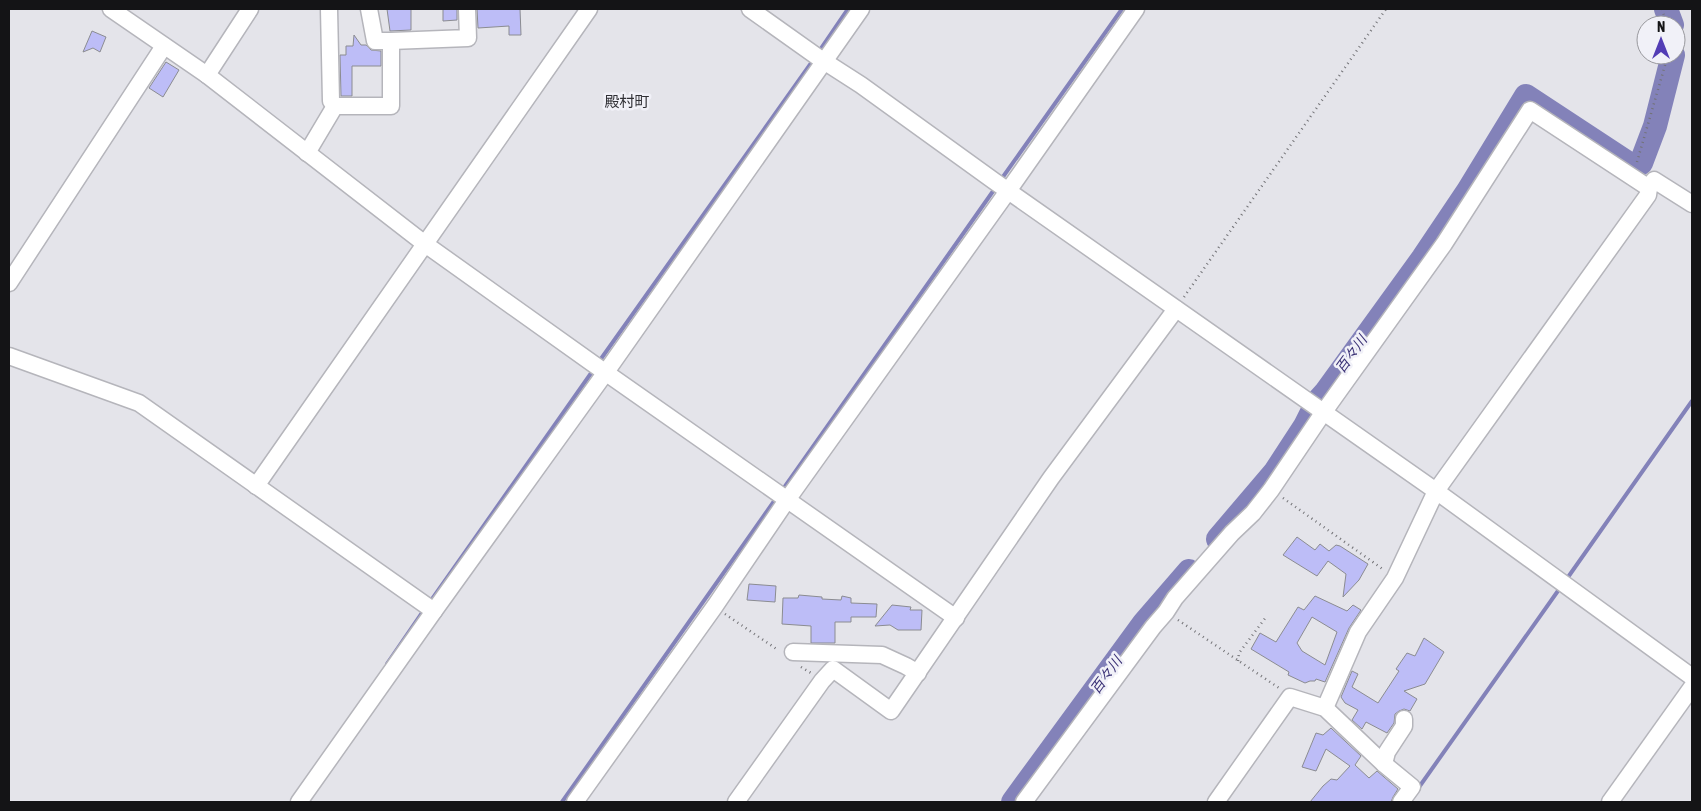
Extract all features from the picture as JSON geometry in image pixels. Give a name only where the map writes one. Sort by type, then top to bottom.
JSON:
[{"type":"street","points":[[111,9],[207,76],[425,244],[956,618]]},
{"type":"street","points":[[207,76],[250,9]]},
{"type":"street","points":[[328,9],[331,101],[335,106]]},
{"type":"street","points":[[369,9],[376,41],[468,38],[467,9]]},
{"type":"street","points":[[256,486],[587,9]]},
{"type":"street","points":[[750,9],[818,58],[861,85],[1318,410],[1436,491],[1692,676]]},
{"type":"street","points":[[299,802],[429,608],[818,58],[861,9]]},
{"type":"street","points":[[574,802],[715,606],[782,496],[1002,186],[1136,9]]},
{"type":"street","points":[[335,106],[391,106],[391,41]]},
{"type":"street","points":[[9,283],[164,46]]},
{"type":"street","points":[[307,153],[335,106]]},
{"type":"street","points":[[1024,802],[1175,598],[1272,490],[1318,410],[1444,244],[1530,110],[1649,188]]},
{"type":"street","points":[[1325,708],[1358,632],[1395,578],[1436,491],[1648,195],[1649,188],[1654,180],[1692,204]]},
{"type":"street","points":[[828,675],[891,711],[1051,478],[1176,309]]},
{"type":"street","points":[[9,356],[139,402],[429,608]]},
{"type":"street","points":[[792,657],[838,654],[882,655],[918,673]]},
{"type":"street","points":[[736,802],[828,675],[838,654]]},
{"type":"street","points":[[1610,802],[1692,687]]},
{"type":"street","points":[[1216,802],[1290,697],[1325,708],[1384,764],[1412,787],[1401,802]]},
{"type":"street","points":[[1384,764],[1387,752],[1404,726],[1404,719]]},
{"type":"path","points":[[1176,309],[1386,9]]},
{"type":"path","points":[[1636,160],[1665,65]]},
{"type":"path","points":[[1272,490],[1395,578]]},
{"type":"path","points":[[715,606],[792,657],[828,675]]},
{"type":"path","points":[[1166,612],[1277,686],[1290,697]]},
{"type":"path","points":[[1238,661],[1238,653],[1266,617]]},
{"type":"building","points":[[387,9],[411,9],[411,30],[390,31]]},
{"type":"building","points":[[443,9],[457,9],[457,20],[443,21]]},
{"type":"building","points":[[477,9],[520,9],[521,35],[509,35],[509,26],[478,28]]},
{"type":"building","points":[[92,31],[106,37],[100,52],[93,48],[83,52]]},
{"type":"building","points":[[354,35],[361,45],[366,45],[371,50],[381,51],[381,66],[352,66],[352,96],[341,96],[340,55],[346,55],[346,46],[353,46]]},
{"type":"building","points":[[166,62],[179,70],[163,97],[149,88]]},
{"type":"building","points":[[1297,537],[1315,550],[1320,544],[1329,551],[1336,545],[1340,546],[1368,564],[1359,580],[1343,597],[1346,574],[1328,561],[1317,576],[1283,555]]},
{"type":"building","points":[[749,584],[776,586],[775,602],[747,600]]},
{"type":"building","points":[[799,595],[841,600],[842,596],[851,598],[851,603],[877,604],[876,617],[851,617],[851,622],[835,622],[835,643],[811,643],[811,626],[782,624],[783,598],[798,598]]},
{"type":"building","points":[[1315,596],[1347,611],[1353,605],[1361,610],[1349,628],[1325,682],[1316,679],[1315,681],[1305,683],[1288,675],[1289,672],[1251,649],[1260,633],[1276,642],[1298,607],[1304,610]],"holes":[[[1312,617],[1337,632],[1325,665],[1302,651],[1297,643]]]},
{"type":"building","points":[[892,605],[911,607],[910,610],[922,610],[921,630],[898,630],[890,625],[875,626]]},
{"type":"building","points":[[1424,638],[1444,652],[1425,684],[1404,691],[1417,699],[1410,711],[1404,709],[1395,714],[1394,723],[1387,733],[1366,722],[1362,729],[1352,720],[1358,710],[1345,703],[1341,697],[1352,671],[1358,674],[1352,687],[1378,703],[1399,671],[1396,669],[1407,653],[1415,656]]},
{"type":"building","points":[[1331,728],[1361,756],[1355,765],[1369,778],[1377,771],[1398,789],[1391,802],[1310,802],[1323,786],[1331,779],[1337,780],[1350,766],[1326,749],[1316,771],[1302,767],[1316,733],[1323,735]]},
{"type":"waterway","points":[[818,53],[848,9]]},
{"type":"waterway","points":[[1000,181],[1122,9]]},
{"type":"waterway","name":"百々川","points":[[1666,9],[1668,15]]},
{"type":"waterway","points":[[598,363],[814,59]]},
{"type":"waterway","name":"百々川","points":[[1218,539],[1275,472],[1305,426],[1317,402],[1423,258],[1468,191],[1526,96],[1634,167],[1641,163],[1655,126],[1670,65]]},
{"type":"waterway","points":[[781,492],[996,187]]},
{"type":"waterway","points":[[430,602],[594,369]]},
{"type":"waterway","points":[[1566,580],[1692,401]]},
{"type":"waterway","points":[[562,802],[777,497]]},
{"type":"waterway","name":"百々川","points":[[1013,802],[1144,623],[1189,571]]},
{"type":"waterway","points":[[1417,790],[1560,588]]},
{"type":"waterway","points":[[387,664],[424,610]]},
{"type":"district","name":"殿村町","points":[[627,102]]}]
